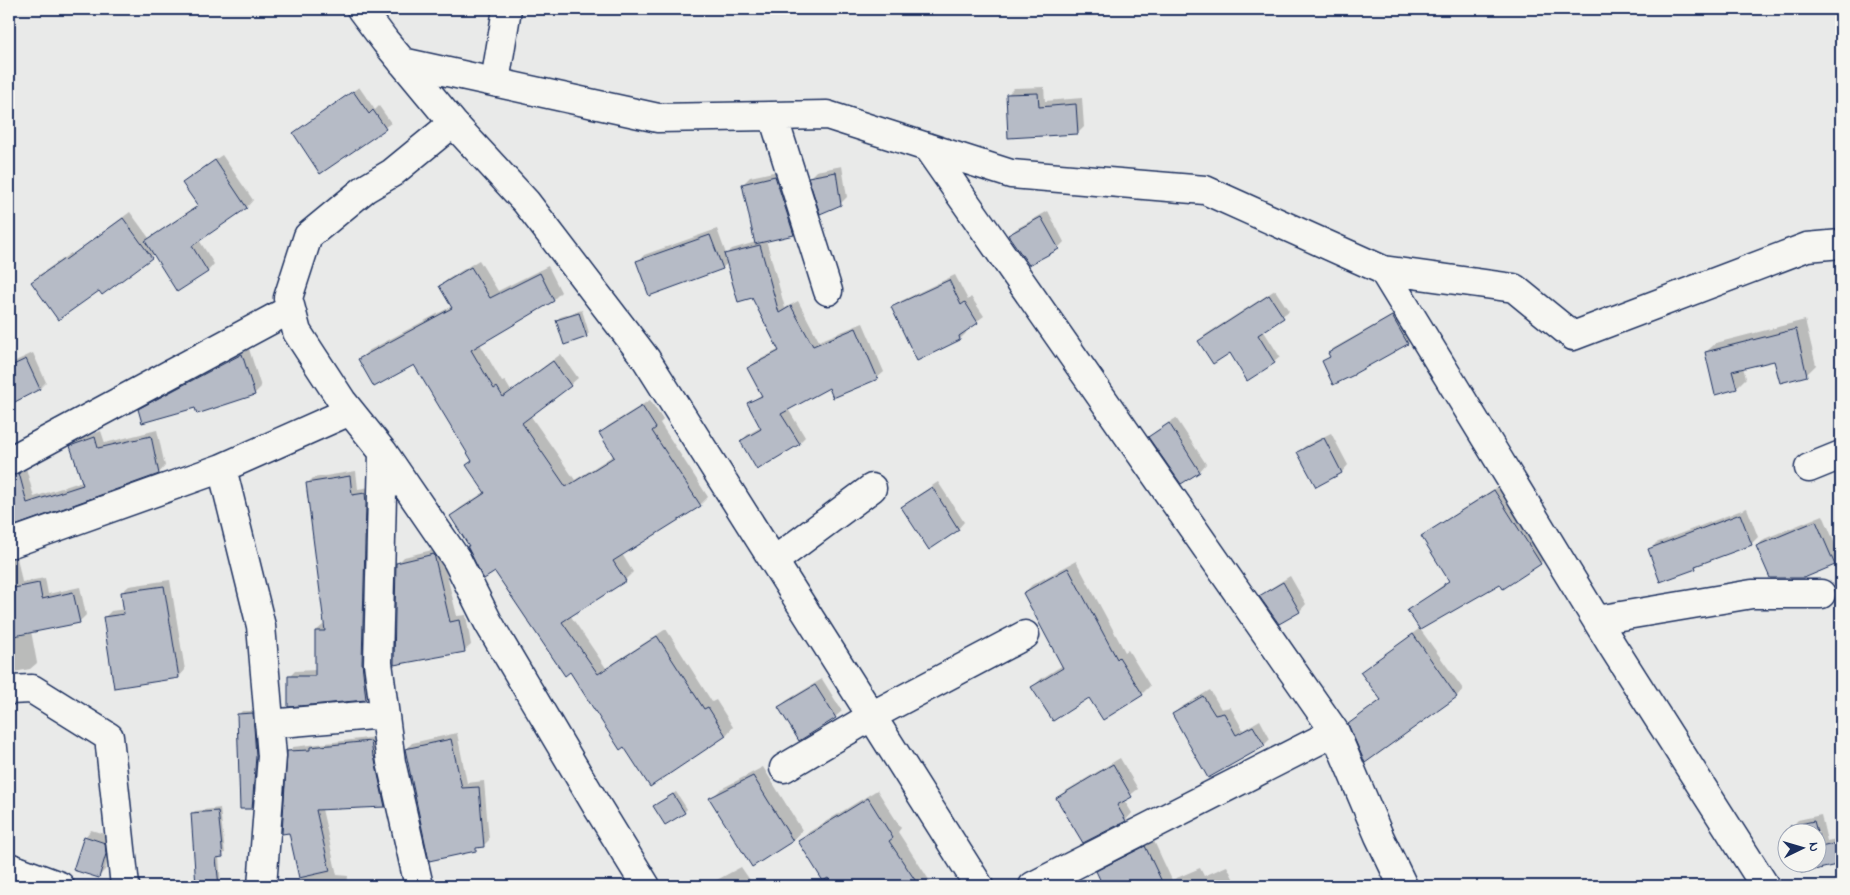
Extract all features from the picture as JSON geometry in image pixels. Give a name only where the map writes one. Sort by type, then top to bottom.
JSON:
[{"type":"street","points":[[362,9],[402,62],[453,123],[526,202],[646,360],[980,886]]},
{"type":"street","points":[[495,82],[507,9]]},
{"type":"street","points":[[402,62],[658,118],[827,115],[1011,174],[1205,190],[1383,270],[1514,288],[1573,336],[1807,247],[1841,244]]},
{"type":"street","points":[[773,116],[828,291]]},
{"type":"street","points":[[453,123],[392,173],[365,189],[308,236],[288,298],[291,310],[297,332],[350,412],[383,452],[457,560],[488,622],[646,886]]},
{"type":"street","points":[[927,147],[1335,732],[1379,836],[1403,886]]},
{"type":"street","points":[[1383,270],[1597,620],[1765,886]]},
{"type":"street","points":[[9,461],[291,310]]},
{"type":"street","points":[[12,543],[222,468],[350,412]]},
{"type":"street","points":[[383,452],[378,663],[390,762],[419,886]]},
{"type":"street","points":[[1809,468],[1841,455]]},
{"type":"street","points":[[222,468],[260,626],[272,756],[262,886]]},
{"type":"street","points":[[774,561],[872,488]]},
{"type":"street","points":[[1597,620],[1752,594],[1821,594]]},
{"type":"street","points":[[784,768],[872,716],[1025,635]]},
{"type":"street","points":[[9,690],[32,689],[109,737],[124,886]]},
{"type":"street","points":[[269,724],[384,714]]},
{"type":"street","points":[[1033,886],[1335,732]]},
{"type":"street","points":[[9,867],[60,886]]},
{"type":"building","points":[[353,91],[369,114],[373,110],[386,129],[320,174],[293,133]]},
{"type":"building","points":[[1038,93],[1039,107],[1076,104],[1078,134],[1008,138],[1006,94]]},
{"type":"building","points":[[215,160],[247,208],[192,246],[208,272],[177,292],[145,241],[198,206],[182,183]]},
{"type":"building","points":[[836,172],[841,205],[820,214],[808,177]]},
{"type":"building","points":[[775,176],[794,235],[755,244],[742,184]]},
{"type":"building","points":[[1041,217],[1059,249],[1029,265],[1008,235]]},
{"type":"building","points":[[123,218],[152,258],[102,295],[99,291],[58,320],[31,282]]},
{"type":"building","points":[[710,235],[723,269],[649,296],[636,261]]},
{"type":"building","points":[[760,245],[779,313],[791,306],[813,346],[856,328],[878,379],[833,398],[829,388],[781,414],[800,444],[757,470],[740,441],[761,429],[747,403],[762,396],[747,368],[779,351],[752,298],[738,302],[724,254]]},
{"type":"building","points":[[471,267],[490,298],[540,273],[554,301],[471,350],[494,389],[497,387],[503,397],[553,361],[571,386],[522,423],[566,487],[614,457],[599,433],[642,406],[656,428],[652,431],[701,506],[613,561],[626,581],[562,622],[598,674],[657,636],[704,709],[708,707],[726,736],[650,787],[624,747],[620,750],[570,672],[565,676],[495,572],[484,579],[481,574],[467,546],[469,546],[450,516],[485,493],[466,465],[472,461],[414,365],[374,387],[358,359],[452,308],[439,286]]},
{"type":"building","points":[[949,280],[961,305],[965,302],[978,323],[959,336],[960,340],[917,361],[891,307]]},
{"type":"building","points":[[1269,295],[1284,318],[1258,335],[1275,363],[1247,381],[1230,353],[1213,364],[1198,341]]},
{"type":"building","points":[[579,313],[587,337],[564,345],[556,320]]},
{"type":"building","points":[[1392,316],[1408,344],[1333,385],[1322,361],[1330,357],[1328,353]]},
{"type":"building","points":[[1796,329],[1807,376],[1780,383],[1774,361],[1732,371],[1737,389],[1715,395],[1705,352]]},
{"type":"building","points":[[242,354],[255,395],[197,414],[195,408],[142,423],[138,409]]},
{"type":"building","points":[[26,359],[40,389],[9,405],[9,367]]},
{"type":"building","points":[[1169,423],[1200,472],[1181,484],[1148,437]]},
{"type":"building","points":[[151,436],[159,474],[9,528],[9,477],[19,473],[27,503],[83,485],[70,446],[95,437],[98,448]]},
{"type":"building","points":[[1324,438],[1342,473],[1316,487],[1297,452]]},
{"type":"building","points":[[350,476],[352,495],[365,493],[366,503],[362,663],[366,700],[288,707],[288,676],[315,676],[315,631],[325,631],[306,483]]},
{"type":"building","points":[[932,487],[959,530],[929,550],[901,507]]},
{"type":"building","points":[[1494,490],[1541,564],[1503,589],[1500,584],[1420,630],[1407,610],[1449,581],[1421,536]]},
{"type":"building","points":[[1740,514],[1752,545],[1695,566],[1696,569],[1660,582],[1648,549]]},
{"type":"building","points":[[1816,521],[1835,565],[1804,578],[1770,578],[1756,546]]},
{"type":"building","points":[[434,554],[450,622],[459,620],[465,652],[394,665],[396,563]]},
{"type":"building","points":[[1068,568],[1117,659],[1119,657],[1143,695],[1103,720],[1089,698],[1053,721],[1031,687],[1063,668],[1023,593]]},
{"type":"building","points":[[1283,582],[1300,612],[1279,624],[1259,596]]},
{"type":"building","points":[[39,583],[42,599],[73,592],[80,623],[9,637],[9,589]]},
{"type":"building","points":[[164,586],[179,678],[114,688],[103,617],[124,614],[121,592]]},
{"type":"building","points":[[1413,634],[1457,697],[1365,763],[1348,724],[1381,700],[1360,672]]},
{"type":"building","points":[[815,685],[836,718],[799,741],[778,707]]},
{"type":"building","points":[[1203,696],[1215,715],[1224,713],[1236,735],[1253,726],[1265,746],[1208,778],[1172,714]]},
{"type":"building","points":[[253,713],[256,756],[252,809],[240,809],[237,714]]},
{"type":"building","points":[[451,739],[462,788],[479,787],[484,847],[476,848],[476,851],[429,861],[405,749]]},
{"type":"building","points":[[371,741],[385,807],[316,810],[330,871],[299,878],[289,833],[282,834],[287,751],[310,750],[310,747]]},
{"type":"building","points":[[1113,764],[1132,797],[1117,805],[1126,821],[1083,843],[1056,798]]},
{"type":"building","points":[[753,776],[793,841],[752,867],[709,798]]},
{"type":"building","points":[[673,794],[685,813],[665,825],[653,806]]},
{"type":"building","points":[[868,798],[893,838],[889,841],[919,886],[834,886],[828,878],[823,881],[798,841]]},
{"type":"building","points":[[218,811],[223,857],[216,858],[219,886],[196,886],[191,813]]},
{"type":"building","points":[[84,836],[105,843],[106,854],[99,878],[73,870]]},
{"type":"building","points":[[1841,842],[1841,864],[1828,867],[1828,845]]},
{"type":"building","points":[[1145,846],[1164,886],[1103,886],[1096,871]]}]
